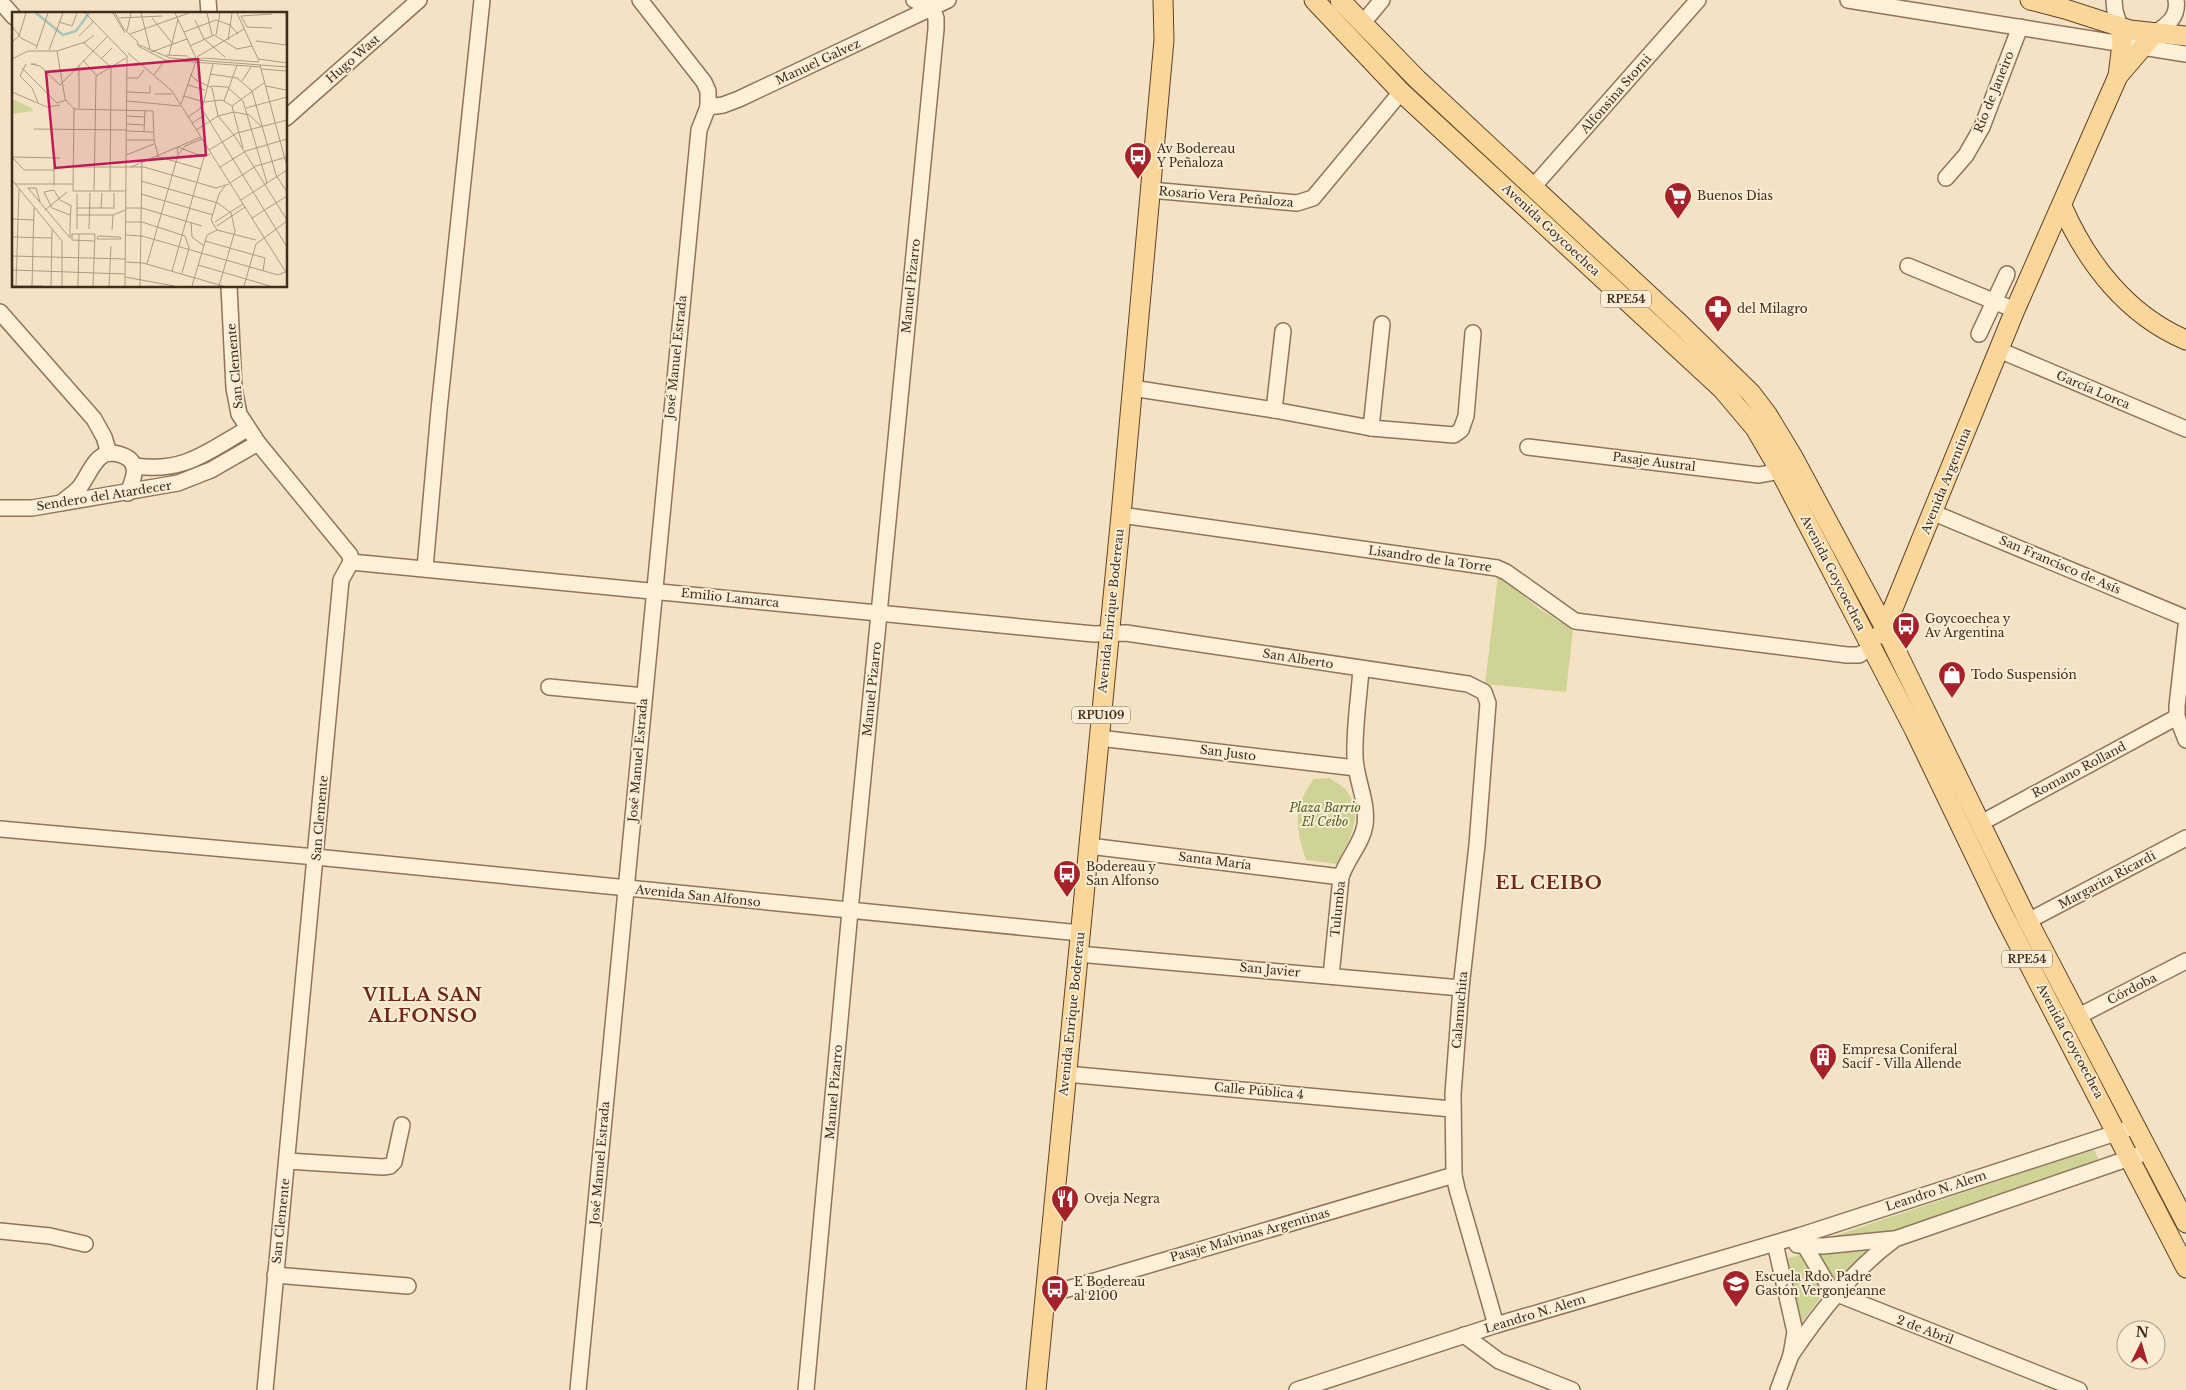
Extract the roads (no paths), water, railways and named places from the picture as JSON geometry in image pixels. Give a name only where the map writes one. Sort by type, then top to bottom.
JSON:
[{"type":"main road","name":"Avenida Enrique Bodereau","points":[[1036,1390],[1121,515],[1164,40],[1163,0]]},
{"type":"main road","name":"Avenida Enrique Bodereau","points":[[1164,40],[1175,0]]},
{"type":"main road","name":"Avenida Goycoechea","points":[[1314,0],[1401,92],[1722,389],[1754,428],[1780,471],[1871,648],[2003,914],[2118,1133],[2186,1268]]},
{"type":"main road","name":"Avenida Goycoechea","points":[[1340,0],[1418,80],[1751,392],[1781,436],[1885,628],[2028,922],[2150,1151],[2186,1223]]},
{"type":"main road","points":[[2030,0],[2065,9],[2121,35],[2148,40],[2186,36]]},
{"type":"main road","name":"Avenida Argentina","points":[[2118,76],[2121,35]]},
{"type":"main road","name":"Avenida Argentina","points":[[1871,648],[1885,628],[1934,513],[1999,350],[2118,76],[2148,40]]},
{"type":"main road","points":[[2062,206],[2083,247],[2113,288],[2155,323],[2186,340]]},
{"type":"street","points":[[425,568],[439,410],[482,0]]},
{"type":"street","points":[[640,0],[704,82],[708,91],[708,107]]},
{"type":"street","points":[[914,0],[932,8]]},
{"type":"street","name":"Manuel Galvez","points":[[708,107],[723,105],[739,99],[948,0]]},
{"type":"street","points":[[1362,24],[1382,0]]},
{"type":"street","name":"Alfonsina Storni","points":[[1533,187],[1698,0]]},
{"type":"street","points":[[1848,0],[2020,27],[2121,35],[2114,11],[2114,0]]},
{"type":"street","points":[[2148,40],[2170,23],[2176,13],[2176,0]]},
{"type":"street","name":"Hugo Wast","points":[[288,116],[411,3]]},
{"type":"street","name":"Manuel Pizarro","points":[[806,1390],[850,911],[936,29],[936,18],[932,8]]},
{"type":"street","name":"Río de Janeiro","points":[[1946,178],[1966,155],[1982,126],[2020,27]]},
{"type":"street","points":[[2148,40],[2186,54]]},
{"type":"street","name":"Rosario Vera Peñaloza","points":[[1150,190],[1297,204],[1306,202],[1312,198],[1401,92]]},
{"type":"street","name":"José Manuel Estrada","points":[[578,1390],[699,130],[708,107]]},
{"type":"street","points":[[1908,266],[2016,310]]},
{"type":"street","points":[[1979,334],[2007,274]]},
{"type":"street","name":"San Clemente","points":[[229,288],[236,406],[247,429],[350,555],[351,562],[341,580],[265,1390]]},
{"type":"street","points":[[0,312],[94,419],[104,437],[109,453]]},
{"type":"street","points":[[1371,428],[1382,324]]},
{"type":"street","points":[[1274,410],[1283,330]]},
{"type":"street","points":[[1132,388],[1274,410],[1371,428],[1454,435],[1462,430],[1466,416],[1473,332]]},
{"type":"street","name":"García Lorca","points":[[1999,350],[2186,430]]},
{"type":"street","points":[[135,466],[158,468],[181,464],[200,456],[247,429]]},
{"type":"street","name":"Sendero del Atardecer","points":[[0,508],[16,509],[60,504],[178,484],[211,470],[258,443]]},
{"type":"street","name":"Pasaje Austral","points":[[1528,447],[1759,475],[1780,471]]},
{"type":"street","points":[[60,504],[77,490],[95,462],[109,453],[122,454],[129,458],[135,466],[134,477],[128,492]]},
{"type":"street","name":"San Francisco de Asís","points":[[1934,513],[2186,618]]},
{"type":"street","name":"Lisandro de la Torre","points":[[1121,515],[1497,568],[1506,572],[1575,621],[1847,655],[1859,655],[1871,648]]},
{"type":"street","name":"Emilio Lamarca","points":[[351,562],[1109,634]]},
{"type":"street","points":[[2186,626],[2178,690],[2177,717],[2186,740]]},
{"type":"street","name":"San Alberto","points":[[1109,634],[1126,633],[1468,684],[1484,692]]},
{"type":"street","name":"Tulumba","points":[[1331,976],[1341,877],[1344,868],[1360,841],[1364,826],[1365,803],[1356,768],[1361,669]]},
{"type":"street","points":[[549,687],[644,696]]},
{"type":"street","name":"Calamuchita","points":[[1484,692],[1488,703],[1479,816],[1461,988],[1452,1109],[1454,1175],[1496,1325]]},
{"type":"street","name":"Romano Rolland","points":[[1981,823],[2177,717]]},
{"type":"street","name":"San Justo","points":[[1099,738],[1356,768]]},
{"type":"street","name":"Avenida San Alfonso","points":[[0,829],[316,857],[1080,933]]},
{"type":"street","name":"Margarita Ricardi","points":[[2028,922],[2186,838]]},
{"type":"street","name":"Santa María","points":[[1089,846],[1341,877]]},
{"type":"street","name":"San Javier","points":[[1078,954],[1461,988]]},
{"type":"street","name":"Córdoba","points":[[2077,1017],[2186,961]]},
{"type":"street","name":"Calle Pública 4","points":[[1066,1074],[1452,1109]]},
{"type":"street","points":[[287,1161],[390,1166],[394,1162],[402,1125]]},
{"type":"street","name":"Leandro N. Alem","points":[[1297,1390],[1496,1325],[1775,1243],[1802,1240],[2118,1133],[2136,1125]]},
{"type":"street","points":[[2097,1139],[2107,1165]]},
{"type":"street","name":"Leandro N. Alem","points":[[1802,1240],[1824,1246],[1895,1239],[2150,1151]]},
{"type":"street","name":"Pasaje Malvinas Argentinas","points":[[1045,1292],[1064,1290],[1454,1175]]},
{"type":"street","points":[[0,1231],[50,1236],[85,1244]]},
{"type":"street","name":"Leandro N. Alem","points":[[1792,1355],[1814,1322],[1838,1294],[1874,1255],[1895,1239]]},
{"type":"street","name":"2 de Abril","points":[[1802,1240],[1828,1285],[1838,1294],[2079,1390]]},
{"type":"street","points":[[1775,1243],[1795,1332],[1792,1355],[1778,1390]]},
{"type":"street","points":[[275,1275],[408,1286]]},
{"type":"street","points":[[1464,1335],[1499,1361],[1572,1390]]},
{"type":"place","name":"Av Bodereau Y Peñaloza","points":[[1138,180]]},
{"type":"place","name":"Buenos Dias","points":[[1678,220]]},
{"type":"place","name":"del Milagro","points":[[1718,333]]},
{"type":"place","name":"Goycoechea y Av Argentina","points":[[1906,650]]},
{"type":"place","name":"Todo Suspensión","points":[[1952,699]]},
{"type":"place","name":"Bodereau y San Alfonso","points":[[1067,898]]},
{"type":"place","name":"Empresa Coniferal Sacif - Villa Allende","points":[[1823,1081]]},
{"type":"place","name":"Oveja Negra","points":[[1065,1223]]},
{"type":"place","name":"Escuela Rdo. Padre Gastón Vergonjeanne","points":[[1736,1308]]},
{"type":"place","name":"E Bodereau al 2100","points":[[1055,1313]]},
{"type":"district","name":"EL CEIBO","points":[[1549,883]]},
{"type":"district","name":"VILLA SAN ALFONSO","points":[[423,1005]]},
{"type":"park label","name":"Plaza Barrio El Ceibo","points":[[1325,815]]}]
